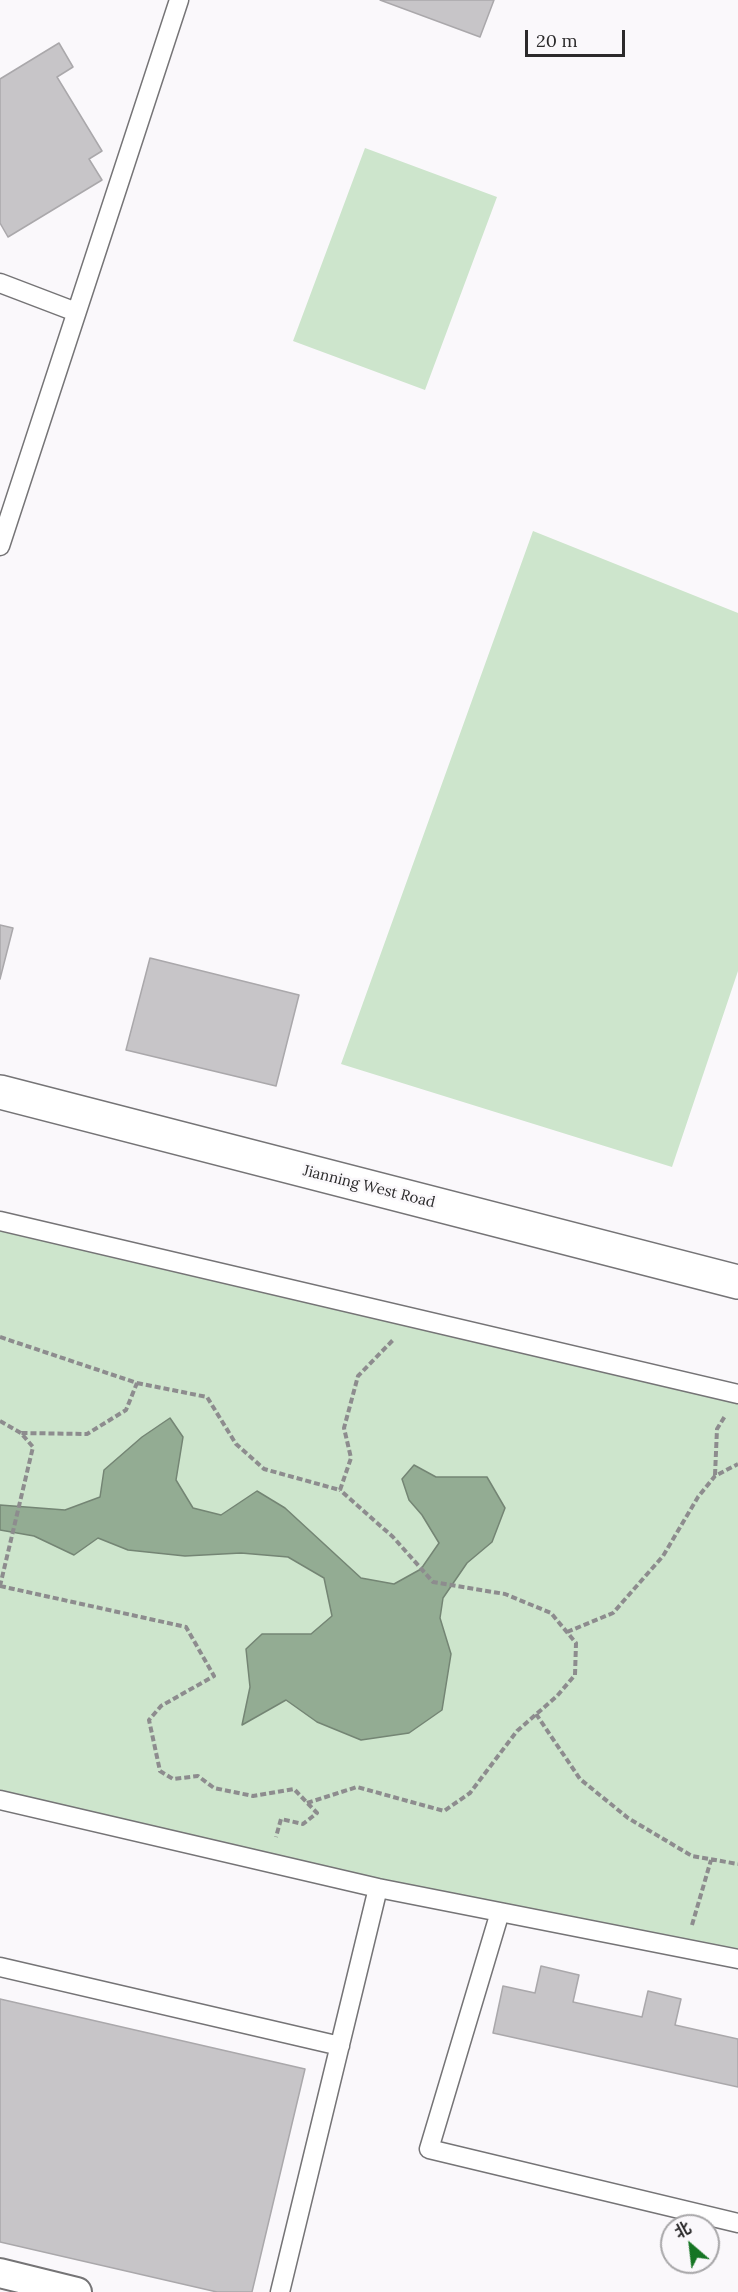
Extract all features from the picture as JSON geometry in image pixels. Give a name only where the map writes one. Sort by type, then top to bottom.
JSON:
[{"type":"street","name":"Jianning West Road","points":[[0,1092],[738,1282]]},
{"type":"street","points":[[0,2273],[77,2292]]},
{"type":"lane","points":[[0,546],[178,0]]},
{"type":"lane","points":[[0,283],[76,312]]},
{"type":"lane","points":[[0,1221],[738,1394]]},
{"type":"lane","points":[[0,1800],[378,1888],[738,1959]]},
{"type":"lane","points":[[280,2292],[378,1888]]},
{"type":"lane","points":[[500,1912],[429,2149],[738,2223]]},
{"type":"lane","points":[[0,1966],[340,2046]]},
{"type":"path","points":[[340,1490],[351,1458],[345,1428],[358,1376],[412,1317]]},
{"type":"path","points":[[0,1337],[136,1383],[207,1397],[236,1444],[264,1469],[340,1490],[411,1556],[433,1582],[505,1594],[551,1613],[576,1643],[576,1675],[517,1731],[470,1792],[444,1811],[357,1787],[307,1803]]},
{"type":"path","points":[[21,1433],[87,1434],[126,1410],[136,1383]]},
{"type":"path","points":[[715,1476],[717,1429],[727,1413]]},
{"type":"path","points":[[0,1421],[21,1433],[33,1447],[0,1586],[186,1627],[214,1676],[160,1706],[149,1720],[160,1771],[173,1779],[198,1776],[214,1788],[253,1796],[294,1788],[317,1813],[303,1824],[281,1819],[268,1863]]},
{"type":"path","points":[[567,1632],[613,1613],[663,1556],[698,1497],[715,1476],[738,1464]]},
{"type":"path","points":[[536,1714],[580,1779],[628,1818],[692,1856],[738,1864]]},
{"type":"path","points":[[686,1949],[711,1860]]},
{"type":"shaded area","points":[[365,148],[497,197],[425,390],[293,341]]},
{"type":"shaded area","points":[[533,531],[738,613],[738,971],[672,1167],[341,1064]]},
{"type":"shaded area","points":[[0,1221],[738,1394],[738,1959],[0,1798]]},
{"type":"shaded area","points":[[170,1418],[183,1437],[176,1480],[193,1508],[221,1515],[257,1491],[285,1508],[361,1578],[394,1584],[421,1569],[439,1543],[422,1515],[409,1500],[402,1479],[414,1465],[436,1477],[487,1477],[505,1508],[492,1542],[467,1563],[443,1598],[440,1618],[451,1654],[442,1710],[409,1733],[361,1740],[317,1722],[286,1700],[242,1725],[250,1687],[246,1649],[262,1634],[311,1634],[332,1616],[324,1578],[288,1557],[241,1553],[185,1556],[128,1550],[98,1538],[74,1555],[34,1536],[0,1530],[0,1505],[65,1510],[100,1497],[104,1470],[142,1437]]},
{"type":"building","points":[[380,0],[494,0],[480,37]]},
{"type":"building","points":[[59,43],[73,67],[57,77],[102,151],[89,159],[102,180],[8,237],[0,223],[0,79]]},
{"type":"building","points":[[0,925],[13,928],[0,979]]},
{"type":"building","points":[[150,958],[299,995],[276,1086],[126,1050]]},
{"type":"building","points":[[541,1966],[579,1975],[573,2002],[642,2017],[648,1991],[681,1999],[675,2025],[738,2039],[738,2087],[493,2033],[503,1986],[535,1993]]},
{"type":"building","points":[[0,1999],[305,2069],[252,2292],[217,2292],[0,2242]]}]
